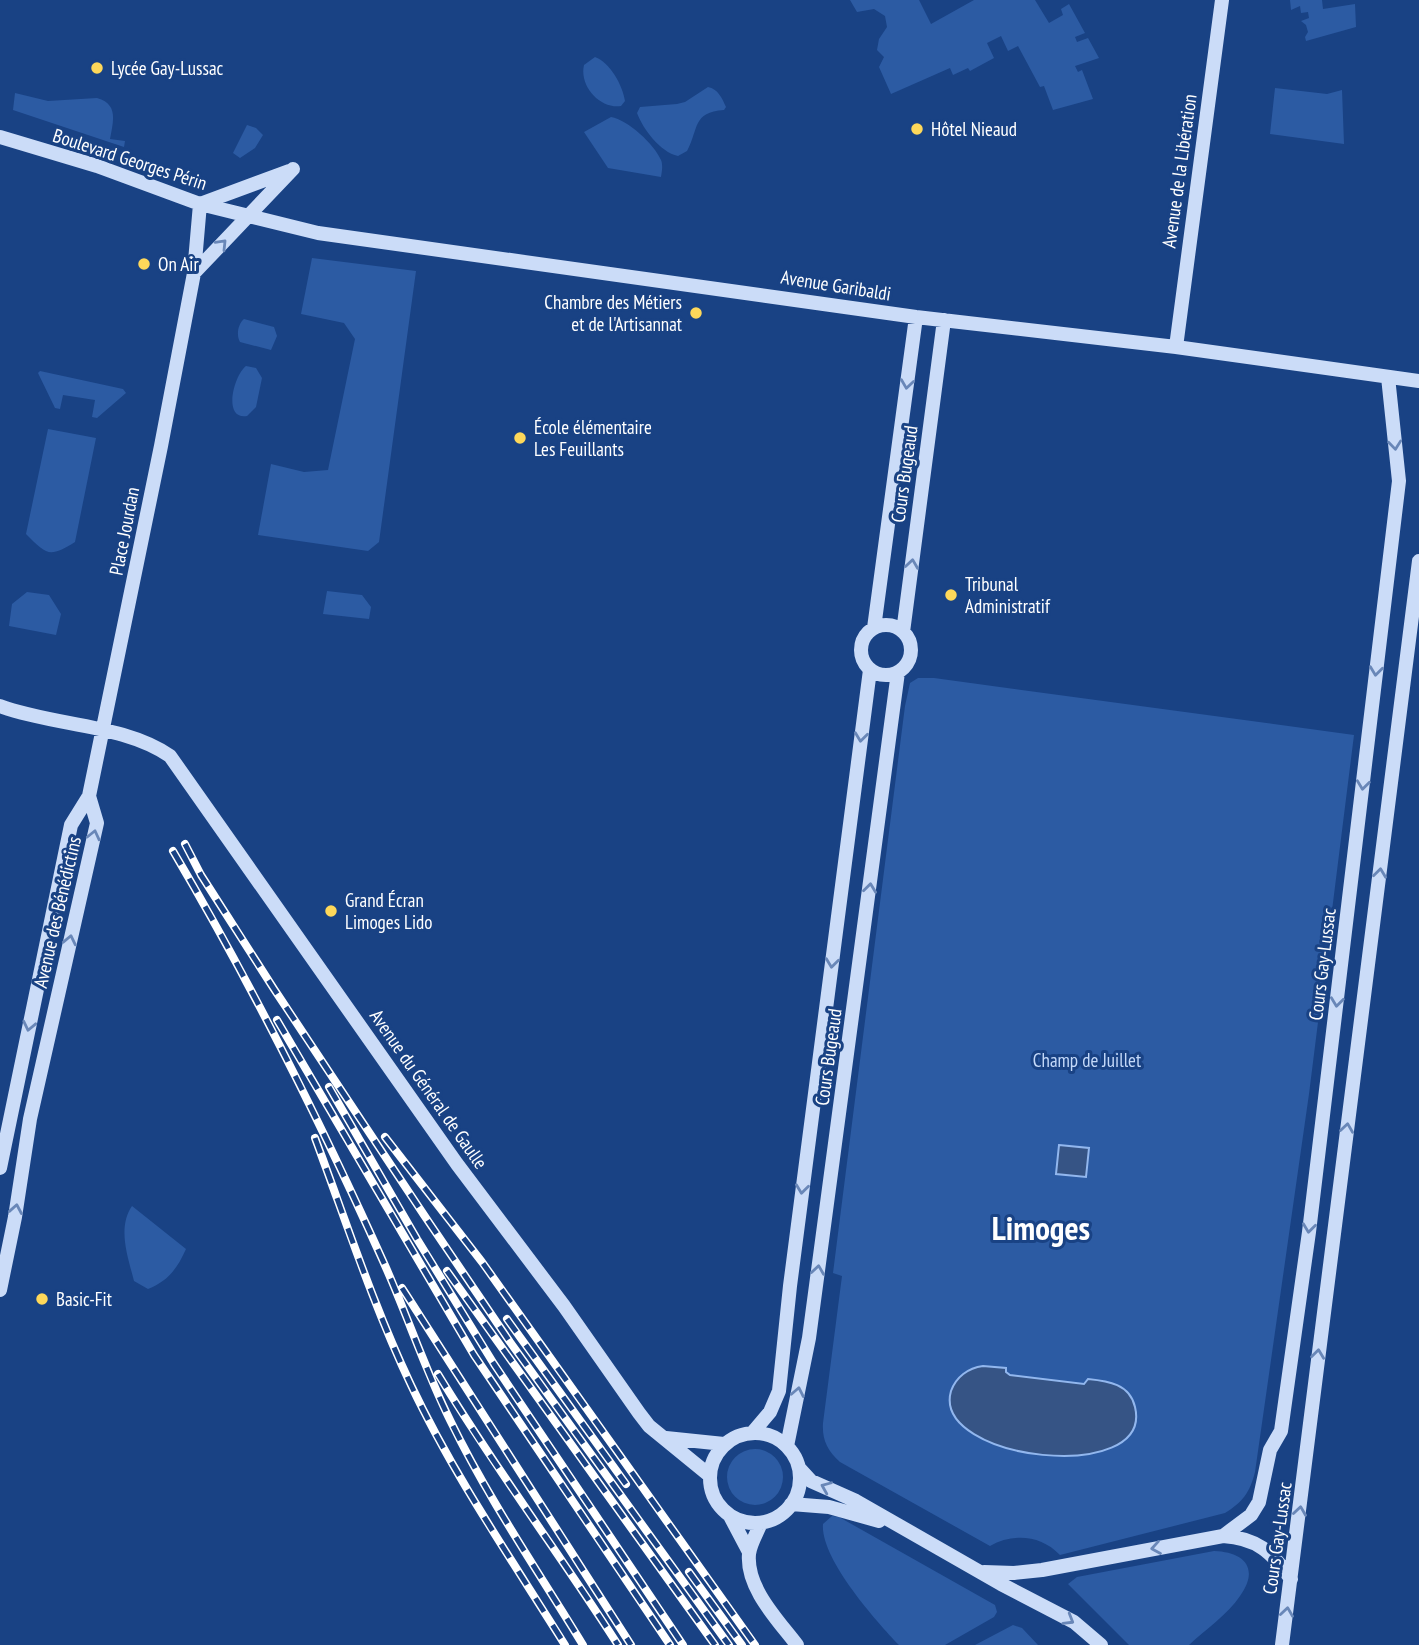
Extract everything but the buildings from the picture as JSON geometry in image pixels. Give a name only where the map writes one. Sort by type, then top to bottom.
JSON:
[{"type":"street","name":"Avenue de la Libération","points":[[1176,347],[1222,0]]},
{"type":"street","name":"Boulevard Georges Périn","points":[[0,138],[97,166],[200,204],[249,215]]},
{"type":"street","points":[[194,273],[293,169],[200,204]]},
{"type":"street","name":"Place Jourdan","points":[[89,796],[194,273],[200,204]]},
{"type":"street","name":"Avenue Garibaldi","points":[[249,215],[318,233],[432,250],[782,296],[916,317],[1176,347],[1419,381]]},
{"type":"street","name":"Cours Bugeaud","points":[[874,628],[916,317]]},
{"type":"street","name":"Cours Bugeaud","points":[[903,632],[944,320]]},
{"type":"street","name":"Cours Gay-Lussac","points":[[1223,1536],[1251,1515],[1259,1502],[1270,1450],[1281,1431],[1311,1218],[1399,481],[1388,377]]},
{"type":"street","name":"Cours Gay-Lussac","points":[[1282,1645],[1419,561]]},
{"type":"street","points":[[889,625],[903,632],[910,644],[909,660],[898,672],[883,676],[870,670],[862,659],[861,644],[868,633],[874,628],[889,625]]},
{"type":"street","name":"Cours Bugeaud","points":[[753,1432],[770,1412],[779,1391],[790,1286],[870,670]]},
{"type":"street","name":"Cours Bugeaud","points":[[788,1446],[809,1338],[898,672]]},
{"type":"street","points":[[0,706],[26,715],[101,731]]},
{"type":"street","name":"Avenue du Général de Gaulle","points":[[101,731],[147,742],[170,756],[457,1164],[564,1306],[644,1420],[709,1475]]},
{"type":"street","name":"Avenue des Bénédictins","points":[[0,1168],[71,825],[89,796]]},
{"type":"street","name":"Avenue des Bénédictins","points":[[0,1290],[30,1119],[97,823],[89,796]]},
{"type":"street","points":[[797,1645],[755,1584],[751,1575],[749,1552],[730,1517],[715,1500],[709,1475],[713,1458],[724,1444],[732,1438],[753,1432],[775,1437],[788,1446],[800,1469],[811,1481],[856,1501],[1074,1622],[1101,1645]]},
{"type":"street","points":[[665,1437],[724,1444]]},
{"type":"street","points":[[730,1517],[747,1523],[761,1523],[781,1515],[797,1496],[800,1469]]},
{"type":"street","points":[[791,1504],[829,1507],[897,1526]]},
{"type":"street","points":[[749,1552],[761,1523]]},
{"type":"street","points":[[978,1571],[1001,1573],[1042,1570],[1223,1536],[1242,1538],[1261,1546],[1291,1579]]},
{"type":"green space","points":[[850,0],[919,0],[931,24],[974,0],[1035,0],[1049,23],[1063,15],[1061,9],[1069,4],[1085,33],[1075,37],[1077,42],[1088,38],[1099,58],[1075,66],[1078,72],[1082,70],[1093,99],[1053,110],[1044,86],[1040,87],[1018,46],[1008,51],[1001,36],[987,43],[994,58],[970,71],[968,68],[953,75],[950,68],[891,94],[879,67],[884,57],[877,50],[879,39],[887,27],[885,16],[874,9],[857,12]]},
{"type":"green space","points":[[1290,0],[1322,0],[1323,9],[1355,4],[1356,27],[1306,41],[1308,32],[1301,21],[1309,18],[1308,12],[1301,13],[1300,6],[1291,10]]},
{"type":"green space","points":[[595,57],[611,69],[619,82],[625,101],[621,106],[606,104],[588,88],[583,73],[584,65]]},
{"type":"green space","points":[[708,87],[719,94],[726,107],[701,118],[687,151],[678,156],[671,154],[653,139],[643,126],[637,113],[640,107],[685,102]]},
{"type":"green space","points":[[1275,88],[1327,94],[1342,90],[1344,144],[1270,134]]},
{"type":"green space","points":[[15,93],[48,101],[97,98],[104,101],[113,114],[110,139],[125,141],[124,147],[13,110]]},
{"type":"green space","points":[[611,117],[632,128],[653,147],[662,162],[661,177],[608,168],[584,132]]},
{"type":"green space","points":[[247,125],[256,128],[263,135],[255,148],[240,158],[233,153]]},
{"type":"green space","points":[[312,258],[416,271],[379,542],[368,551],[258,535],[271,464],[304,472],[328,470],[355,339],[344,323],[301,314]]},
{"type":"green space","points":[[244,319],[274,327],[277,336],[271,350],[240,342],[238,330]]},
{"type":"green space","points":[[246,366],[256,368],[262,378],[256,407],[247,416],[239,415],[233,404],[234,387]]},
{"type":"green space","points":[[40,371],[123,389],[126,393],[97,418],[92,417],[95,400],[63,395],[60,409],[55,408],[38,373]]},
{"type":"green space","points":[[48,429],[96,438],[75,542],[54,552],[44,550],[26,534]]},
{"type":"green space","points":[[327,591],[362,595],[371,607],[369,619],[323,614]]},
{"type":"green space","points":[[27,592],[49,595],[61,614],[56,635],[9,626],[12,604]]},
{"type":"green space","name":"Champ de Juillet","points":[[918,678],[1354,735],[1309,1094],[1255,1472],[1245,1496],[1225,1513],[1060,1555],[1044,1543],[1026,1538],[1008,1539],[990,1546],[840,1462],[826,1444],[823,1423],[842,1276],[833,1273],[905,706],[910,683]]},
{"type":"green space","points":[[132,1206],[186,1249],[171,1274],[148,1289],[134,1281],[127,1253],[124,1233]]},
{"type":"green space","points":[[749,1449],[761,1449],[771,1453],[779,1461],[783,1477],[779,1493],[771,1501],[761,1505],[749,1505],[739,1501],[731,1493],[727,1483],[727,1471],[731,1461],[739,1453]]},
{"type":"green space","points":[[832,1516],[839,1517],[995,1605],[997,1612],[994,1617],[945,1645],[899,1645],[851,1588],[830,1554],[824,1538],[823,1524]]},
{"type":"green space","points":[[1214,1551],[1241,1558],[1246,1563],[1249,1577],[1235,1603],[1189,1645],[1129,1645],[1068,1584],[1077,1577]]},
{"type":"green space","points":[[1013,1625],[1022,1628],[1038,1645],[975,1645]]},
{"type":"shaded area","points":[[1059,1145],[1089,1148],[1086,1177],[1056,1174]]},
{"type":"shaded area","points":[[983,1366],[1006,1368],[1010,1375],[1084,1384],[1088,1379],[1117,1385],[1128,1393],[1135,1407],[1132,1432],[1111,1448],[1080,1455],[1043,1455],[1005,1448],[974,1434],[954,1415],[951,1391],[956,1381],[972,1369]]},
{"type":"railway","points":[[185,844],[201,875],[274,989],[510,1342],[729,1645]]},
{"type":"railway","points":[[173,851],[230,951],[335,1156],[451,1422],[498,1507],[583,1645]]},
{"type":"railway","points":[[277,1020],[474,1355],[670,1645]]},
{"type":"railway","points":[[329,1087],[417,1239],[494,1364],[683,1645]]},
{"type":"railway","points":[[385,1137],[482,1262],[755,1645]]},
{"type":"railway","points":[[315,1138],[372,1294],[411,1385],[465,1485],[565,1645]]},
{"type":"railway","points":[[447,1271],[715,1645]]},
{"type":"railway","points":[[402,1288],[631,1645]]},
{"type":"railway","points":[[507,1319],[626,1484]]},
{"type":"railway","points":[[438,1374],[618,1645]]},
{"type":"railway","points":[[689,1572],[742,1645]]},
{"type":"place","name":"Lycée Gay-Lussac","points":[[97,68]]},
{"type":"place","name":"Hôtel Nieaud","points":[[917,129]]},
{"type":"place","name":"On Air","points":[[144,264]]},
{"type":"place","name":"Chambre des Métiers et de l'Artisannat","points":[[696,313]]},
{"type":"place","name":"École élémentaire Les Feuillants","points":[[520,438]]},
{"type":"place","name":"Tribunal Administratif","points":[[951,595]]},
{"type":"place","name":"Grand Écran Limoges Lido","points":[[331,911]]},
{"type":"place","name":"Basic-Fit","points":[[42,1299]]},
{"type":"district","name":"Limoges","points":[[1041,1228]]}]
